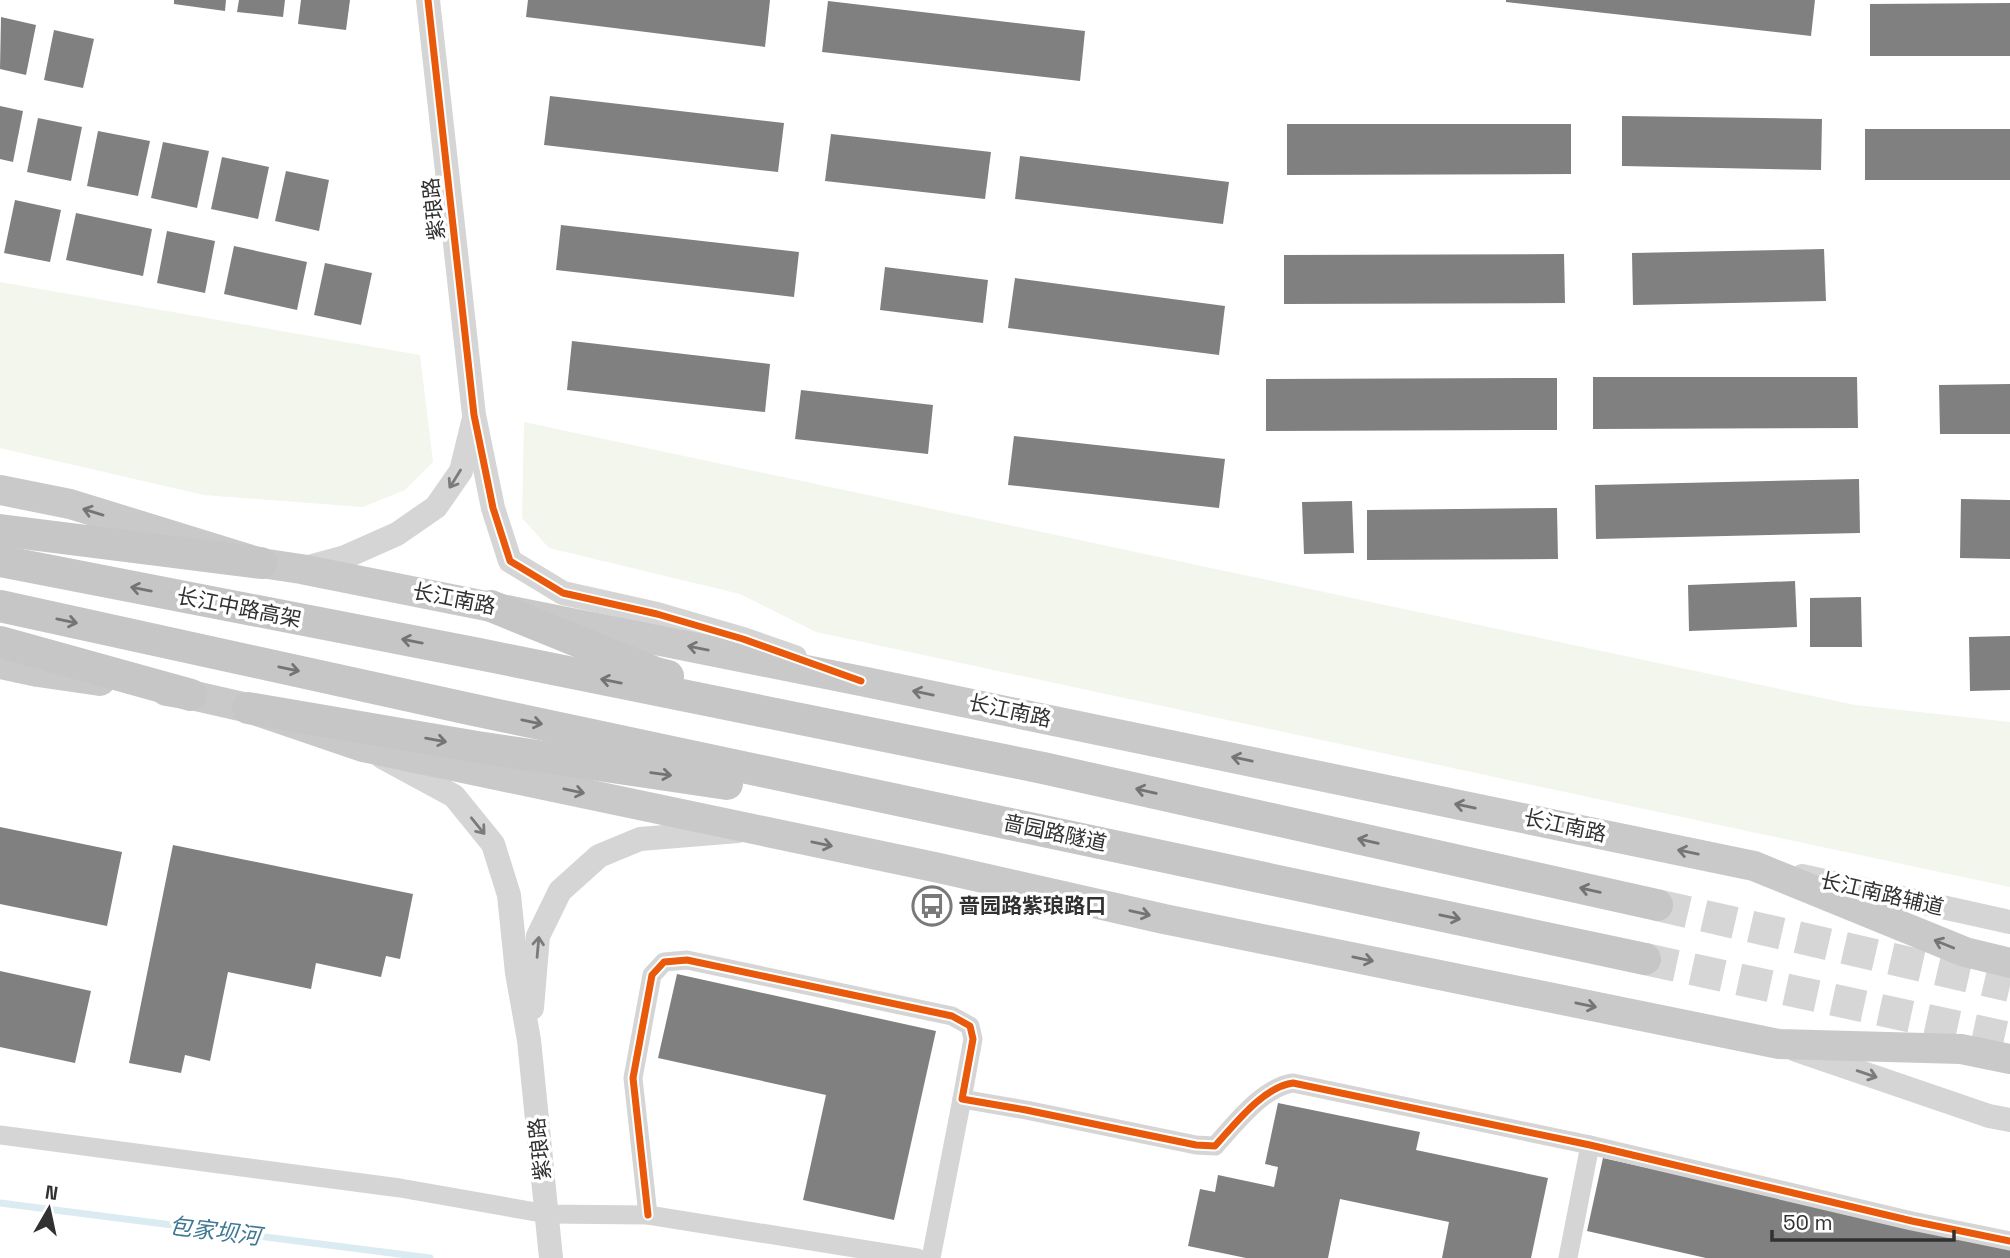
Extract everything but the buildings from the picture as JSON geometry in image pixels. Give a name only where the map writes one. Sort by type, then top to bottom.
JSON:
[{"type":"highway","points":[[0,530],[261,563]]},
{"type":"highway","name":"长江中路高架","points":[[0,561],[1043,768]]},
{"type":"highway","name":"啬园路隧道","points":[[0,606],[465,708],[1645,959]]},
{"type":"highway","points":[[491,606],[656,673],[1043,768],[1657,905]]},
{"type":"highway","points":[[0,642],[191,695]]},
{"type":"highway","points":[[248,708],[477,747],[706,780],[1166,878],[1393,905]]},
{"type":"main road","name":"长江南路","points":[[0,490],[70,505],[261,563],[491,606],[861,681],[1754,866],[1965,952],[2010,963]]},
{"type":"main road","points":[[0,663],[38,672],[191,695],[248,708],[363,747],[1164,919],[1779,1044],[1961,1049],[2010,1059]]},
{"type":"street","name":"紫琅路","points":[[428,0],[474,415]]},
{"type":"street","points":[[300,569],[345,557],[397,534],[436,507],[461,471],[474,415]]},
{"type":"street","points":[[474,415],[493,508],[510,561],[563,593],[706,628],[861,681]]},
{"type":"street","points":[[363,747],[454,796],[493,844],[509,895],[517,973],[529,1040]]},
{"type":"street","points":[[529,1040],[538,936],[560,891],[599,856],[640,839],[755,830]]},
{"type":"street","name":"长江南路辅道","points":[[1754,866],[2010,922]]},
{"type":"street","points":[[649,1215],[633,1077],[652,975],[664,962],[687,960],[952,1016],[970,1026],[972,1038],[962,1099],[931,1258]]},
{"type":"street","name":"紫琅路","points":[[529,1040],[551,1258]]},
{"type":"street","points":[[1779,1044],[1989,1116],[2010,1120]]},
{"type":"street","points":[[962,1099],[1196,1145],[1215,1146],[1248,1110],[1279,1085],[1293,1083],[1590,1144],[1912,1221],[2010,1241]]},
{"type":"street","points":[[0,1135],[400,1188],[547,1214],[649,1215],[917,1258]]},
{"type":"street","points":[[1567,1258],[1590,1144]]},
{"type":"shaded area","points":[[0,282],[420,355],[433,462],[405,490],[363,507],[204,495],[0,448]]},
{"type":"shaded area","points":[[524,422],[1855,705],[2010,722],[2010,887],[816,632],[740,594],[549,548],[522,518]]},
{"type":"waterway","name":"包家坝河","points":[[0,1203],[430,1258]]},
{"type":"tunnel","points":[[1657,905],[2010,986]]},
{"type":"tunnel","points":[[1645,959],[2010,1038]]},
{"type":"cycle path","points":[[428,0],[474,415],[493,508],[510,561],[563,593],[657,614],[743,639],[861,681]]},
{"type":"cycle path","points":[[648,1215],[633,1078],[652,975],[664,962],[687,960],[952,1016],[970,1026],[973,1039],[962,1099],[1196,1145],[1215,1146],[1260,1099],[1271,1091],[1293,1083],[1590,1145],[1912,1221],[2010,1241]]},
{"type":"place","name":"啬园路紫琅路口","points":[[932,906]]}]
